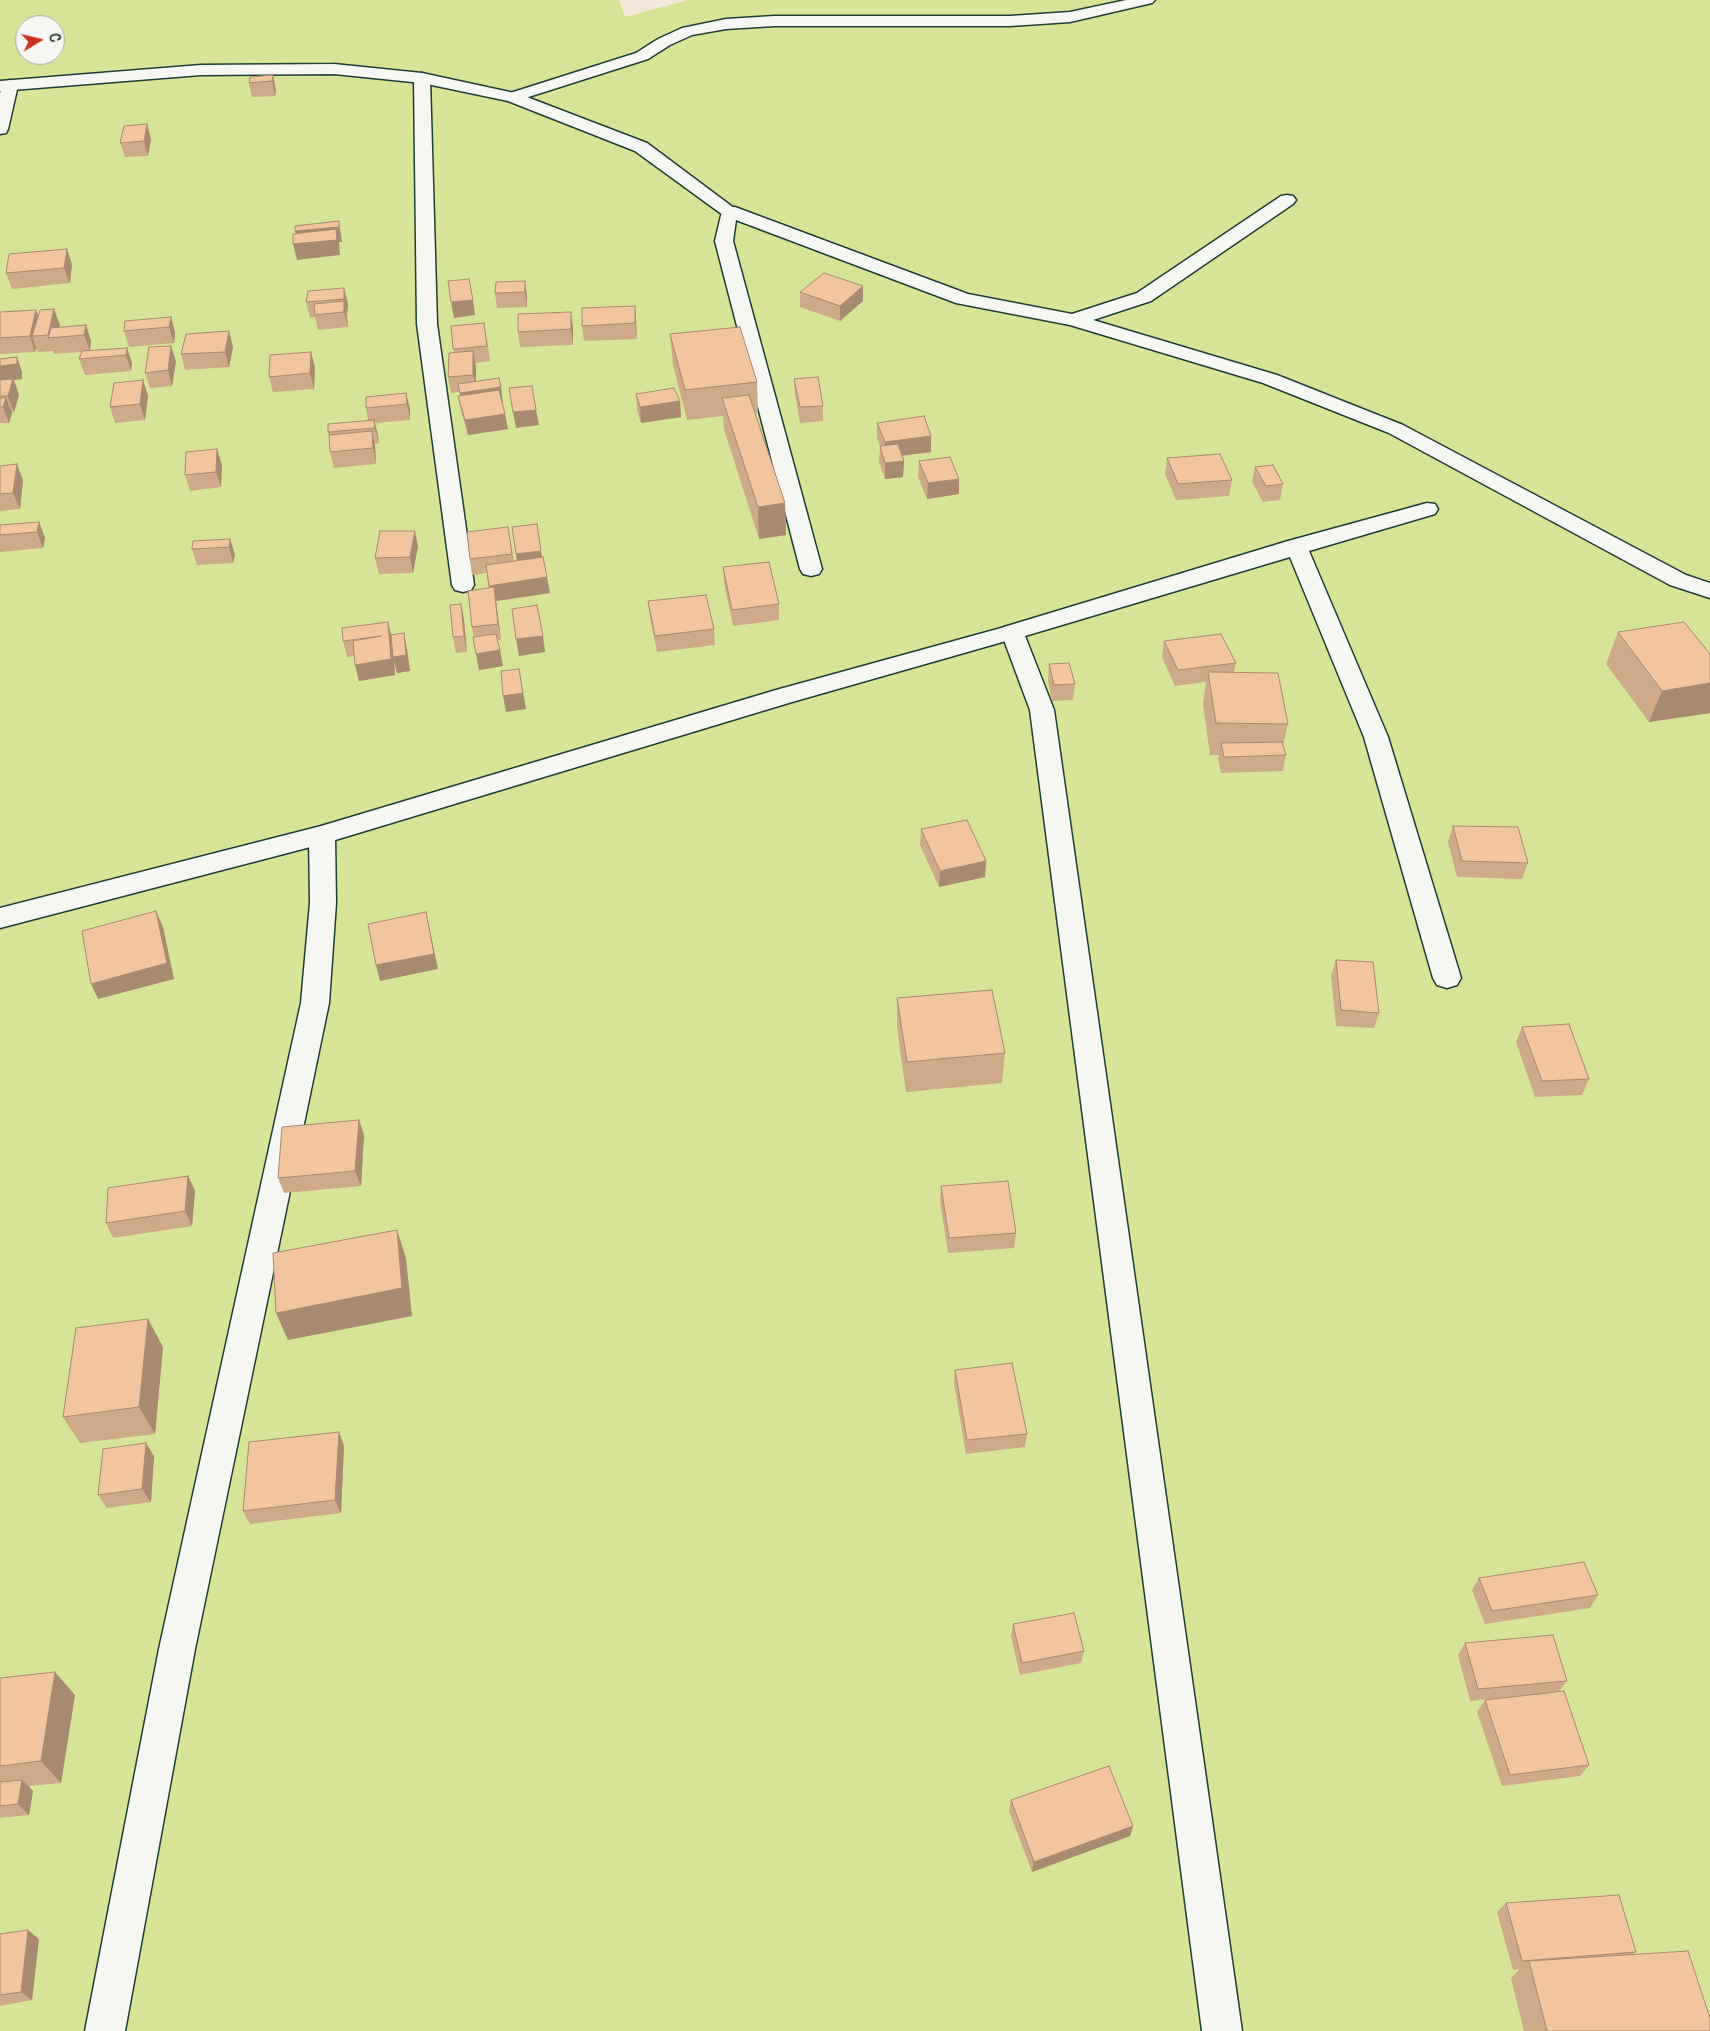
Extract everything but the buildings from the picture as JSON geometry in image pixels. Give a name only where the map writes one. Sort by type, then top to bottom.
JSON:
[{"type":"street","points":[[513,97],[642,56],[664,42],[688,31],[726,24],[774,21],[1010,21],[1070,17],[1146,0]]},
{"type":"street","points":[[0,129],[5,85],[201,70],[334,69],[422,78],[513,97],[641,146],[729,212],[963,299],[1073,320],[1270,379],[1396,429],[1678,580],[1710,591]]},
{"type":"street","points":[[422,78],[427,324],[463,585]]},
{"type":"street","points":[[1073,320],[1144,297],[1286,200]]},
{"type":"street","points":[[729,212],[724,241],[811,569]]},
{"type":"street","points":[[0,918],[322,835],[784,696],[1012,632],[1296,546],[1427,510]]},
{"type":"street","points":[[1296,546],[1376,737],[1447,978]]},
{"type":"street","points":[[1012,632],[1042,710],[1222,2031]]},
{"type":"street","points":[[105,2031],[177,1649],[315,1003],[323,903],[322,835]]},
{"type":"green space","points":[[0,0],[619,0],[625,17],[688,0],[1710,0],[1710,2031],[0,2031]]}]
